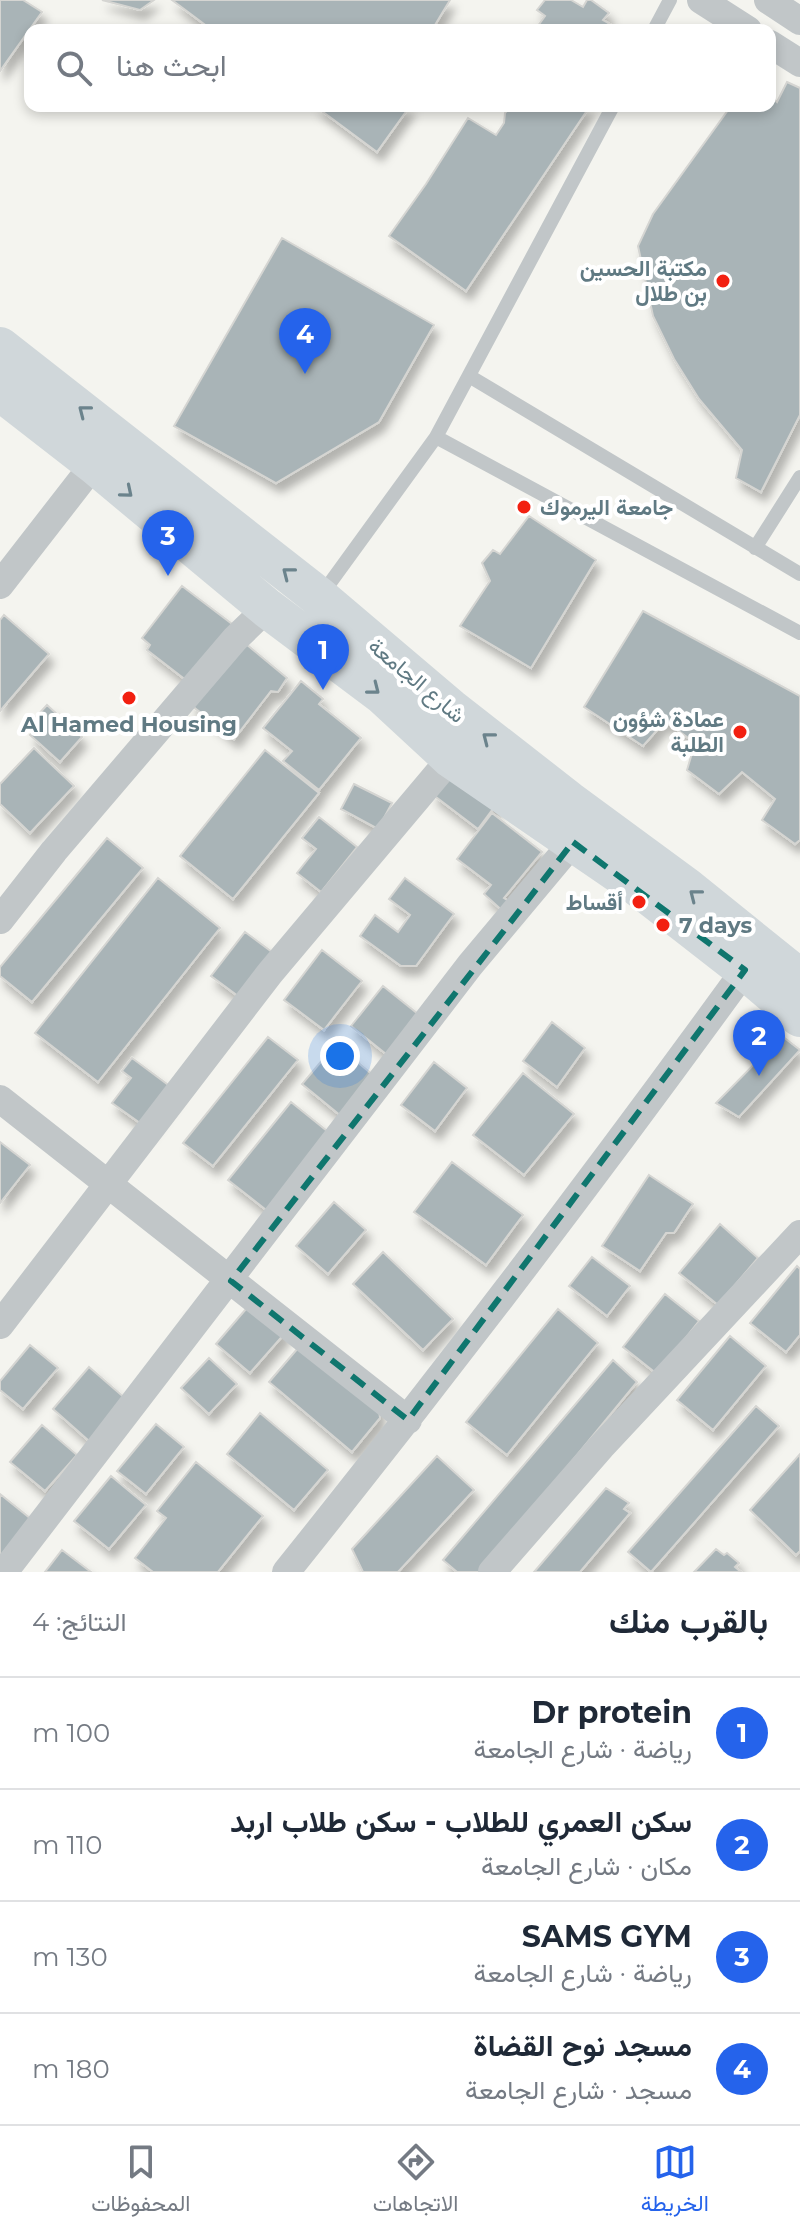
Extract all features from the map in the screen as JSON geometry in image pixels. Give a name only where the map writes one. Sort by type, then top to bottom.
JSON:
[{"type":"main road","name":"شارع الجامعة","points":[[0,347],[319,597],[451,709],[686,887],[800,979]]},
{"type":"main road","name":"شارع الجامعة","points":[[0,391],[94,464],[267,608],[383,695],[451,758],[636,885],[800,1017]]},
{"type":"street","points":[[701,0],[739,24]]},
{"type":"street","points":[[776,48],[800,63]]},
{"type":"street","points":[[0,585],[94,464]]},
{"type":"street","points":[[0,920],[64,839],[235,639],[267,608]]},
{"type":"street","points":[[0,1325],[270,973],[451,758]]},
{"type":"street","points":[[4,1572],[231,1281],[470,965],[573,842]]},
{"type":"street","points":[[286,1572],[408,1420],[592,1180],[745,970]]},
{"type":"street","points":[[0,1099],[408,1420]]},
{"type":"street","points":[[492,1572],[601,1447],[800,1234]]},
{"type":"lane","points":[[657,24],[670,0]]},
{"type":"lane","points":[[319,597],[436,437],[610,112]]},
{"type":"lane","points":[[469,376],[800,574]]},
{"type":"lane","points":[[436,437],[800,633]]},
{"type":"lane","points":[[755,548],[800,477]]},
{"type":"highlighted area","points":[[573,842],[745,970],[408,1420],[231,1281]]},
{"type":"building","points":[[0,0],[23,0],[42,12],[33,24],[24,24],[24,37],[0,71]]},
{"type":"building","points":[[102,0],[154,0],[140,10]]},
{"type":"building","points":[[172,0],[450,0],[436,24],[204,24]]},
{"type":"building","points":[[545,0],[571,0],[583,7],[587,0],[591,0],[609,13],[603,20],[610,24],[539,24],[545,16],[537,10]]},
{"type":"building","name":"مكتبة الحسين بن طلال","points":[[787,82],[800,88],[800,415],[761,492],[736,478],[742,450],[699,399],[674,359],[653,316],[638,246],[653,214],[727,112],[776,112],[777,102]]},
{"type":"building","points":[[323,112],[406,112],[377,152]]},
{"type":"building","points":[[586,112],[466,291],[389,236],[468,118],[496,135],[504,123],[505,113]]},
{"type":"building","points":[[282,238],[434,325],[379,422],[276,483],[174,426]]},
{"type":"building","points":[[529,516],[596,560],[531,668],[460,626],[490,581],[482,563],[493,550],[500,554]]},
{"type":"building","points":[[182,586],[236,627],[191,684],[147,650],[150,645],[142,638]]},
{"type":"building","name":"عمادة شؤون الطلبة","points":[[643,611],[800,696],[800,840],[795,844],[762,820],[775,799],[742,772],[719,794],[687,770],[695,743],[665,721],[643,746],[584,707]]},
{"type":"building","points":[[4,615],[49,654],[0,711],[0,620]]},
{"type":"building","points":[[240,639],[287,678],[278,692],[271,691],[234,739],[191,705]]},
{"type":"building","points":[[301,681],[323,699],[319,704],[361,738],[319,790],[283,761],[292,751],[263,728]]},
{"type":"building","points":[[47,705],[82,737],[60,762],[30,735],[39,725],[35,718]]},
{"type":"building","points":[[34,748],[74,786],[30,833],[0,804],[0,784]]},
{"type":"building","points":[[265,750],[319,793],[233,899],[180,856]]},
{"type":"building","points":[[451,768],[498,802],[478,829],[432,794]]},
{"type":"building","points":[[354,784],[392,803],[378,829],[341,809]]},
{"type":"building","points":[[492,813],[542,852],[504,898],[515,905],[507,915],[484,894],[491,885],[457,859]]},
{"type":"building","points":[[319,817],[357,847],[321,892],[297,873],[316,849],[302,838]]},
{"type":"building","points":[[107,838],[143,868],[32,1002],[0,976],[0,967]]},
{"type":"building","points":[[158,878],[220,928],[98,1082],[35,1033]]},
{"type":"building","points":[[405,878],[454,914],[416,966],[401,966],[360,936],[375,915],[398,932],[410,915],[389,899]]},
{"type":"building","points":[[245,932],[276,955],[242,999],[211,976]]},
{"type":"building","points":[[322,950],[362,981],[324,1030],[284,1000]]},
{"type":"building","points":[[383,986],[418,1014],[386,1054],[351,1026]]},
{"type":"building","points":[[552,1022],[585,1048],[557,1087],[523,1061]]},
{"type":"building","points":[[782,1036],[800,1050],[739,1117],[716,1103]]},
{"type":"building","points":[[268,1037],[298,1060],[213,1166],[183,1143]]},
{"type":"building","points":[[336,1044],[374,1076],[341,1116],[302,1084]]},
{"type":"building","points":[[132,1058],[175,1090],[147,1128],[112,1103],[131,1078],[122,1071]]},
{"type":"building","points":[[434,1062],[467,1088],[435,1131],[401,1105]]},
{"type":"building","points":[[523,1073],[574,1114],[524,1175],[473,1135]]},
{"type":"building","points":[[291,1102],[332,1135],[270,1213],[228,1180]]},
{"type":"building","points":[[0,1142],[30,1165],[0,1203]]},
{"type":"building","points":[[452,1162],[523,1215],[486,1265],[414,1212]]},
{"type":"building","points":[[649,1175],[693,1204],[674,1233],[666,1233],[640,1271],[602,1246]]},
{"type":"building","points":[[334,1202],[366,1230],[328,1274],[296,1246]]},
{"type":"building","points":[[720,1224],[758,1258],[718,1305],[679,1273]]},
{"type":"building","points":[[383,1252],[453,1319],[423,1350],[353,1284]]},
{"type":"building","points":[[592,1257],[630,1286],[607,1316],[569,1286]]},
{"type":"building","points":[[797,1266],[800,1269],[800,1335],[786,1352],[750,1323]]},
{"type":"building","points":[[665,1294],[699,1321],[657,1374],[623,1347]]},
{"type":"building","points":[[252,1302],[286,1332],[250,1373],[216,1344]]},
{"type":"building","points":[[558,1309],[598,1343],[507,1455],[466,1422]]},
{"type":"building","points":[[730,1336],[766,1366],[713,1430],[677,1400]]},
{"type":"building","points":[[304,1341],[378,1402],[380,1418],[352,1452],[269,1382]]},
{"type":"building","points":[[30,1345],[58,1368],[23,1409],[0,1390],[0,1381]]},
{"type":"building","points":[[209,1358],[237,1384],[209,1414],[181,1388]]},
{"type":"building","points":[[613,1360],[637,1382],[481,1572],[457,1572],[443,1560]]},
{"type":"building","points":[[89,1367],[126,1399],[89,1441],[53,1409]]},
{"type":"building","points":[[756,1406],[779,1426],[651,1572],[628,1552]]},
{"type":"building","points":[[260,1413],[328,1470],[294,1510],[227,1454]]},
{"type":"building","points":[[156,1424],[184,1447],[146,1494],[117,1471]]},
{"type":"building","points":[[42,1425],[77,1455],[45,1491],[10,1462]]},
{"type":"building","points":[[800,1454],[800,1551],[796,1555],[750,1510]]},
{"type":"building","points":[[437,1456],[474,1490],[398,1572],[363,1572],[352,1549]]},
{"type":"building","points":[[196,1462],[263,1516],[218,1572],[153,1572],[135,1558],[166,1518],[157,1511]]},
{"type":"building","points":[[111,1476],[146,1505],[109,1549],[74,1521]]},
{"type":"building","points":[[606,1488],[629,1503],[624,1509],[630,1513],[580,1572],[534,1572]]},
{"type":"building","points":[[0,1494],[31,1519],[0,1557]]},
{"type":"building","points":[[716,1549],[739,1563],[735,1567],[741,1572],[694,1572]]},
{"type":"building","points":[[62,1550],[91,1572],[45,1572]]},
{"type":"place","name":"مكتبة الحسين بن طلال","points":[[723,281]]},
{"type":"place","name":"مسجد نوح القضاة","points":[[305,374]]},
{"type":"place","name":"جامعة اليرموك","points":[[524,507]]},
{"type":"place","name":"SAMS GYM","points":[[168,576]]},
{"type":"place","name":"Dr protein","points":[[323,690]]},
{"type":"place","name":"Al Hamed Housing","points":[[129,698]]},
{"type":"place","name":"عمادة شؤون الطلبة","points":[[740,732]]},
{"type":"place","name":"أقساط","points":[[639,902]]},
{"type":"place","name":"7 days","points":[[663,925]]},
{"type":"place","name":"سكن العمري للطلاب - سكن طلاب اربد","points":[[759,1076]]}]
